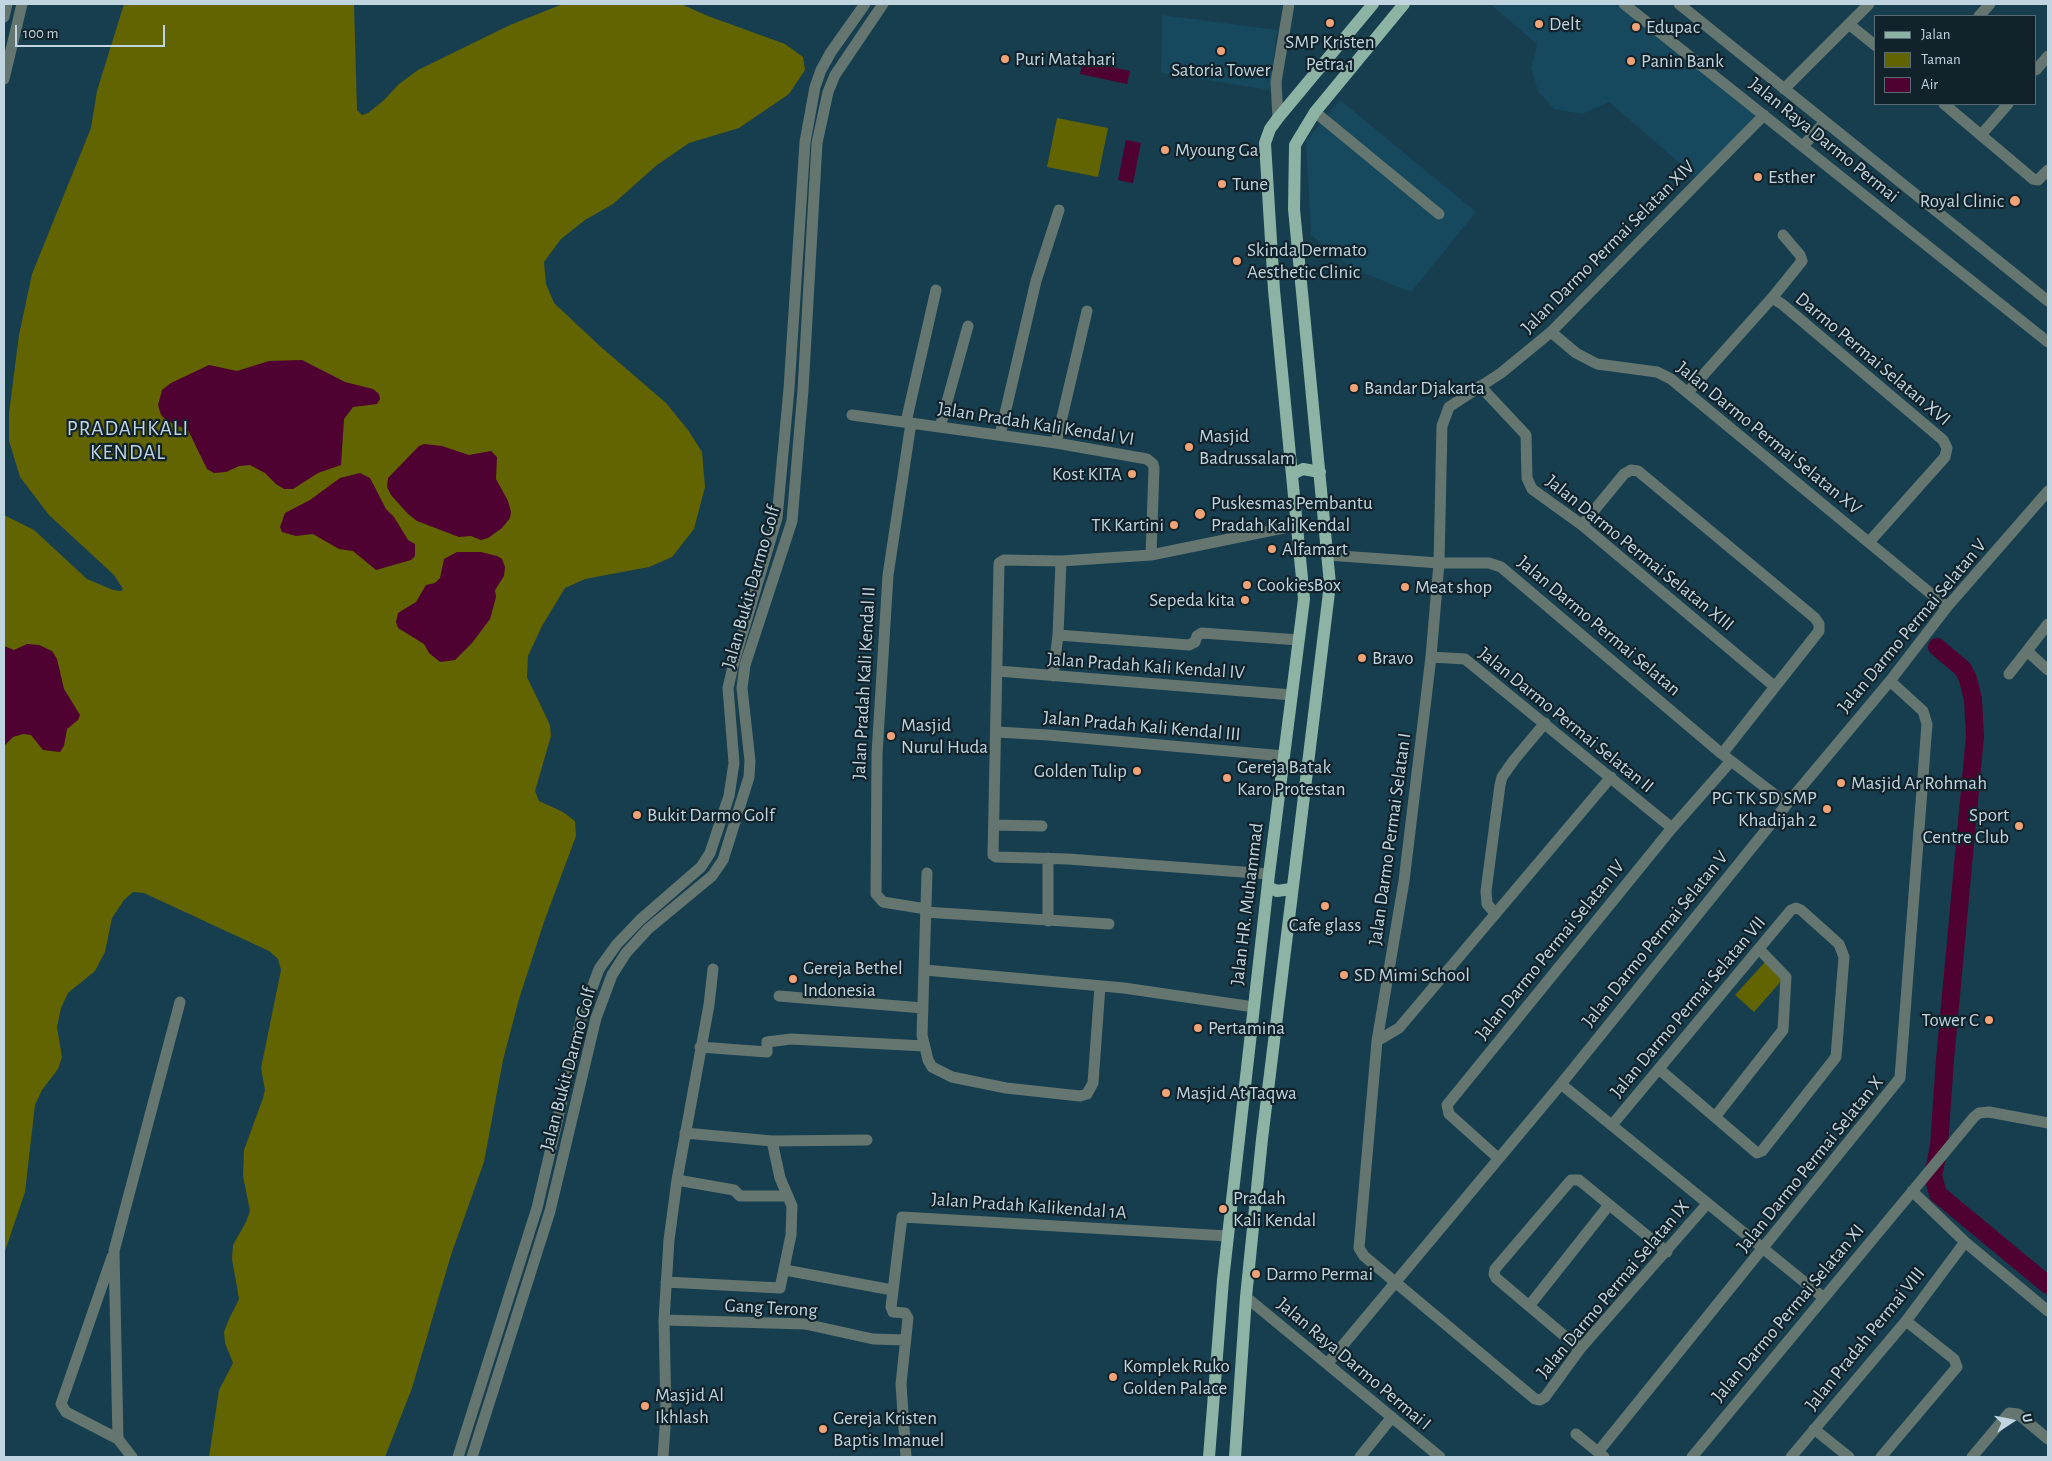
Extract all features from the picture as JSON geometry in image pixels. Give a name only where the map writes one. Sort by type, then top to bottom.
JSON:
[{"type":"main road","name":"Jalan HR. Muhammad","points":[[1209,1457],[1215,1352],[1268,881],[1304,599],[1274,290],[1265,143],[1278,118],[1373,4]]},
{"type":"main road","points":[[1235,1457],[1246,1298],[1262,1139],[1291,889],[1330,584],[1294,209],[1294,145],[1315,112],[1404,4]]},
{"type":"main road","points":[[1292,474],[1303,468],[1320,472]]},
{"type":"main road","points":[[1268,881],[1277,891],[1291,889]]},
{"type":"main road","points":[[1264,922],[1273,919],[1287,923]]},
{"type":"main road","points":[[1239,1136],[1262,1139]]},
{"type":"street","points":[[4,17],[7,4]]},
{"type":"street","points":[[4,80],[22,4]]},
{"type":"street","name":"Jalan Bukit Darmo Golf","points":[[458,1457],[537,1208],[582,1015],[599,969],[617,944],[640,920],[701,867],[710,853],[729,796],[734,763],[728,688],[777,518],[789,389],[805,142],[815,88],[821,70],[831,52],[865,4]]},
{"type":"street","name":"Jalan Bukit Darmo Golf","points":[[472,1457],[550,1211],[596,1018],[612,975],[626,953],[648,929],[712,876],[723,860],[749,777],[750,761],[742,688],[745,665],[792,521],[803,390],[817,143],[828,92],[835,75],[883,4]]},
{"type":"street","points":[[1278,118],[1276,82],[1289,4]]},
{"type":"street","name":"Jalan Raya Darmo Permai","points":[[1624,4],[2048,342]]},
{"type":"street","name":"Jalan Raya Darmo Permai","points":[[1679,4],[2048,301]]},
{"type":"street","points":[[1784,89],[1869,4]]},
{"type":"street","points":[[1980,15],[1990,4]]},
{"type":"street","points":[[1850,25],[1874,44]]},
{"type":"street","points":[[2037,69],[2048,56]]},
{"type":"street","points":[[1945,105],[2033,179],[2038,180],[2045,173]]},
{"type":"street","points":[[1981,135],[2007,105]]},
{"type":"street","points":[[1315,112],[1440,214]]},
{"type":"street","name":"Jalan Darmo Permai Selatan XIV","points":[[1439,563],[1442,426],[1449,408],[1501,372],[1551,332],[1764,115]]},
{"type":"street","points":[[1803,146],[1825,122]]},
{"type":"street","points":[[1000,435],[1036,281],[1059,210]]},
{"type":"street","points":[[1772,298],[1802,261],[1800,254],[1783,235]]},
{"type":"street","name":"Jalan Pradah Kali Kendal II","points":[[936,290],[909,422],[888,574],[876,763],[876,894],[883,902],[925,910],[1048,921],[1109,924]]},
{"type":"street","name":"Darmo Permai Selatan XVI","points":[[1688,392],[1772,298],[1782,304],[1943,440],[1946,448],[1945,457],[1870,541]]},
{"type":"street","points":[[1056,443],[1087,312]]},
{"type":"street","points":[[940,427],[968,326]]},
{"type":"street","name":"Jalan Darmo Permai Selatan XV","points":[[1551,332],[1576,353],[1597,364],[1657,372],[1671,379],[1870,541],[1947,607]]},
{"type":"street","name":"Jalan Darmo Permai Selatan XIII","points":[[1480,386],[1526,434],[1528,483],[1532,489],[1582,525],[1774,686]]},
{"type":"street","name":"Jalan Pradah Kali Kendal VI","points":[[852,415],[1056,443],[1147,459],[1153,464],[1151,554]]},
{"type":"street","name":"Jalan Darmo Permai Selatan IV","points":[[1498,1158],[1449,1114],[1446,1110],[1447,1105],[1727,758],[1774,686],[1819,631],[1819,624],[1815,618],[1638,471],[1630,470],[1624,474],[1582,525]]},
{"type":"street","name":"Jalan Darmo Permai Selatan V","points":[[1328,1363],[1561,1084],[1787,804],[1890,681],[1947,607],[2048,492]]},
{"type":"street","points":[[1268,881],[1048,858],[996,857],[992,852],[997,732],[999,563],[1004,560],[1061,561],[1151,554],[1298,525]]},
{"type":"street","name":"Jalan Darmo Permai Selatan","points":[[1327,555],[1439,563],[1489,563],[1501,566],[1727,758],[1787,804]]},
{"type":"street","points":[[1053,676],[1058,635],[1061,561]]},
{"type":"street","name":"Jalan Darmo Permai Selatan I","points":[[1396,1282],[1364,1256],[1359,1248],[1377,1041],[1404,881],[1432,657],[1439,563]]},
{"type":"street","points":[[2009,674],[2048,624]]},
{"type":"street","points":[[1058,635],[1189,645],[1196,642],[1197,636],[1202,633],[1299,640]]},
{"type":"street","points":[[2027,651],[2048,670]]},
{"type":"street","name":"Jalan Darmo Permai Selatan II","points":[[1432,657],[1464,659],[1672,828]]},
{"type":"street","name":"Jalan Pradah Kali Kendal IV","points":[[998,671],[1292,695]]},
{"type":"street","name":"Jalan Darmo Permai Selatan X","points":[[1576,1434],[1601,1455],[1763,1249],[1896,1086],[1903,1068],[1927,724],[1923,711],[1890,681]]},
{"type":"street","points":[[1495,913],[1488,904],[1486,891],[1502,777],[1544,723]]},
{"type":"street","name":"Jalan Pradah Kali Kendal III","points":[[997,732],[1284,756]]},
{"type":"street","points":[[1377,1041],[1399,1028],[1611,777]]},
{"type":"street","points":[[994,825],[1042,826]]},
{"type":"street","points":[[1048,858],[1048,921]]},
{"type":"street","points":[[927,873],[923,1008],[924,1046],[932,1067],[952,1076],[1015,1089],[1080,1096],[1087,1094],[1093,1083],[1100,986]]},
{"type":"street","name":"Jalan Darmo Permai Selatan VII","points":[[1612,1125],[1660,1070],[1791,910],[1796,908],[1801,910],[1839,944],[1843,950],[1836,1057],[1760,1152],[1757,1153],[1715,1117]]},
{"type":"street","points":[[1660,1070],[1715,1117],[1783,1030],[1786,977],[1759,948]]},
{"type":"street","points":[[663,1457],[666,1413],[664,1320],[676,1180],[713,969]]},
{"type":"street","points":[[925,970],[1100,986],[1254,1007]]},
{"type":"street","points":[[779,996],[923,1008]]},
{"type":"street","points":[[132,1457],[118,1439],[66,1412],[61,1404],[114,1250],[180,1002]]},
{"type":"street","points":[[700,1047],[767,1052],[767,1042],[791,1039],[924,1046]]},
{"type":"street","points":[[1561,1084],[1824,1298]]},
{"type":"street","name":"Jalan Darmo Permai Selatan XI","points":[[1692,1457],[1974,1117],[1979,1113],[1989,1112],[2048,1123]]},
{"type":"street","points":[[685,1133],[720,1138],[772,1141],[867,1140]]},
{"type":"street","points":[[666,1282],[778,1289],[781,1286],[791,1235],[792,1206],[780,1178],[772,1141]]},
{"type":"street","points":[[676,1180],[734,1190],[740,1196],[787,1196]]},
{"type":"street","points":[[1580,1349],[1496,1278],[1495,1269],[1571,1180],[1579,1180],[1666,1252]]},
{"type":"street","points":[[1912,1191],[1965,1242],[2048,1311]]},
{"type":"street","name":"Jalan Darmo Permai Selatan IX","points":[[1396,1282],[1535,1399],[1540,1400],[1545,1397],[1580,1349],[1707,1204]]},
{"type":"street","points":[[1529,1306],[1609,1205]]},
{"type":"street","name":"Jalan Pradah Kalikendal 1A","points":[[892,1290],[901,1220],[904,1216],[1228,1236]]},
{"type":"street","name":"Jalan Pradah Permai VIII","points":[[1791,1457],[1906,1321],[1965,1242]]},
{"type":"street","points":[[114,1250],[118,1439]]},
{"type":"street","points":[[785,1270],[892,1290],[891,1310],[907,1315],[901,1384],[906,1457]]},
{"type":"street","name":"Jalan Raya Darmo Permai I","points":[[1246,1298],[1328,1363],[1440,1457]]},
{"type":"street","name":"Gang Terong","points":[[664,1320],[805,1324],[873,1339],[905,1340]]},
{"type":"street","points":[[1881,1457],[1957,1367],[1954,1359],[1906,1321]]},
{"type":"street","points":[[1972,1457],[2009,1413],[2018,1414],[2048,1439]]},
{"type":"street","points":[[1360,1457],[1392,1417]]},
{"type":"street","points":[[1814,1429],[1849,1457]]},
{"type":"shaded area","points":[[1490,4],[1631,4],[1760,110],[1698,179],[1609,102],[1582,114],[1554,109],[1538,91],[1531,68],[1537,44]]},
{"type":"shaded area","points":[[1162,15],[1277,30],[1270,90],[1161,73]]},
{"type":"shaded area","points":[[1340,100],[1476,212],[1411,292],[1351,268],[1311,235],[1306,141]]},
{"type":"green space","points":[[124,4],[354,4],[357,110],[362,115],[368,113],[383,101],[399,84],[418,70],[510,25],[563,4],[681,4],[708,16],[785,44],[803,57],[805,70],[789,94],[739,128],[689,143],[657,165],[613,204],[585,220],[561,239],[544,262],[546,284],[554,303],[601,347],[666,403],[688,430],[702,452],[705,487],[694,529],[672,557],[649,567],[585,579],[565,588],[542,626],[528,656],[527,677],[550,725],[551,736],[535,791],[539,801],[563,812],[575,821],[576,836],[544,922],[519,999],[503,1060],[484,1162],[451,1255],[412,1388],[385,1457],[209,1457],[219,1390],[233,1363],[225,1343],[224,1332],[239,1299],[232,1259],[233,1245],[250,1211],[243,1176],[244,1150],[265,1090],[261,1068],[281,970],[278,959],[269,951],[144,893],[133,892],[124,900],[112,918],[105,952],[95,971],[68,993],[61,1008],[57,1027],[62,1057],[58,1069],[42,1090],[35,1105],[25,1192],[4,1254],[4,515],[34,530],[87,579],[113,590],[121,591],[123,589],[114,575],[49,515],[20,477],[9,441],[9,413],[19,335],[32,274],[91,128],[97,91]]},
{"type":"green space","points":[[1057,118],[1108,128],[1098,177],[1047,167]]},
{"type":"green space","points":[[1765,962],[1783,979],[1754,1012],[1735,995]]},
{"type":"water","points":[[1083,61],[1130,71],[1127,84],[1080,74]]},
{"type":"water","points":[[1126,140],[1141,143],[1133,183],[1118,180]]},
{"type":"water","points":[[302,360],[345,382],[373,389],[379,394],[380,399],[377,404],[353,407],[344,419],[341,465],[318,473],[293,489],[284,489],[265,473],[250,465],[239,466],[226,472],[214,473],[207,469],[188,430],[167,421],[161,415],[158,405],[162,390],[171,383],[209,365],[237,371],[269,361]]},
{"type":"water","points":[[424,444],[442,446],[469,455],[491,451],[497,457],[496,479],[508,501],[511,512],[510,518],[502,528],[488,538],[481,540],[471,536],[459,537],[417,521],[408,514],[391,495],[387,487],[388,478],[419,446]]},
{"type":"water","points":[[360,473],[370,478],[386,509],[394,517],[408,540],[415,544],[415,556],[411,560],[376,570],[353,551],[339,549],[313,534],[296,536],[282,532],[280,527],[285,513],[310,500],[340,478]]},
{"type":"water","points":[[457,552],[481,552],[497,556],[502,559],[505,567],[504,576],[495,590],[496,597],[490,619],[472,643],[455,660],[440,662],[429,653],[424,644],[398,628],[396,622],[398,613],[416,602],[426,585],[435,583],[440,578],[444,559]]},
{"type":"water","points":[[27,644],[39,645],[52,651],[57,659],[64,689],[80,715],[78,720],[67,729],[64,746],[60,752],[43,750],[31,735],[23,734],[13,737],[4,746],[4,646],[14,650]]},
{"type":"waterway","points":[[1937,647],[1963,669],[1968,679],[1973,699],[1975,736],[1945,1060],[1939,1146],[1933,1176],[1938,1194],[2048,1285]]},
{"type":"place","name":"SMP Kristen Petra 1","points":[[1330,23]]},
{"type":"place","name":"Delt","points":[[1539,24]]},
{"type":"place","name":"Edupac","points":[[1636,27]]},
{"type":"place","name":"Satoria Tower","points":[[1221,51]]},
{"type":"place","name":"Puri Matahari","points":[[1005,59]]},
{"type":"place","name":"Panin Bank","points":[[1631,61]]},
{"type":"place","name":"Myoung Ga","points":[[1165,150]]},
{"type":"place","name":"Esther","points":[[1758,177]]},
{"type":"place","name":"Tune","points":[[1222,184]]},
{"type":"place","name":"Royal Clinic","points":[[2015,201]]},
{"type":"place","name":"Skinda Dermato Aesthetic Clinic","points":[[1237,261]]},
{"type":"place","name":"Bandar Djakarta","points":[[1354,388]]},
{"type":"place","name":"Masjid Badrussalam","points":[[1189,447]]},
{"type":"place","name":"Kost KITA","points":[[1132,474]]},
{"type":"place","name":"Puskesmas Pembantu Pradah Kali Kendal","points":[[1200,514]]},
{"type":"place","name":"TK Kartini","points":[[1174,525]]},
{"type":"place","name":"Alfamart","points":[[1272,549]]},
{"type":"place","name":"CookiesBox","points":[[1247,585]]},
{"type":"place","name":"Meat shop","points":[[1405,587]]},
{"type":"place","name":"Sepeda kita","points":[[1245,600]]},
{"type":"place","name":"Bravo","points":[[1362,658]]},
{"type":"place","name":"Masjid Nurul Huda","points":[[891,736]]},
{"type":"place","name":"Golden Tulip","points":[[1137,771]]},
{"type":"place","name":"Gereja Batak Karo Protestan","points":[[1227,778]]},
{"type":"place","name":"Masjid Ar Rohmah","points":[[1841,783]]},
{"type":"place","name":"PG TK SD SMP Khadijah 2","points":[[1827,809]]},
{"type":"place","name":"Bukit Darmo Golf","points":[[637,815]]},
{"type":"place","name":"Sport Centre Club","points":[[2019,826]]},
{"type":"place","name":"Cafe glass","points":[[1325,906]]},
{"type":"place","name":"SD Mimi School","points":[[1344,975]]},
{"type":"place","name":"Gereja Bethel Indonesia","points":[[793,979]]},
{"type":"place","name":"Tower C","points":[[1989,1020]]},
{"type":"place","name":"Pertamina","points":[[1198,1028]]},
{"type":"place","name":"Masjid At Taqwa","points":[[1166,1093]]},
{"type":"place","name":"Pradah Kali Kendal","points":[[1223,1209]]},
{"type":"place","name":"Darmo Permai","points":[[1256,1274]]},
{"type":"place","name":"Komplek Ruko Golden Palace","points":[[1113,1377]]},
{"type":"place","name":"Masjid Al Ikhlash","points":[[645,1406]]},
{"type":"place","name":"Gereja Kristen Baptis Imanuel","points":[[823,1429]]},
{"type":"district","name":"PRADAHKALI KENDAL","points":[[128,441]]}]
